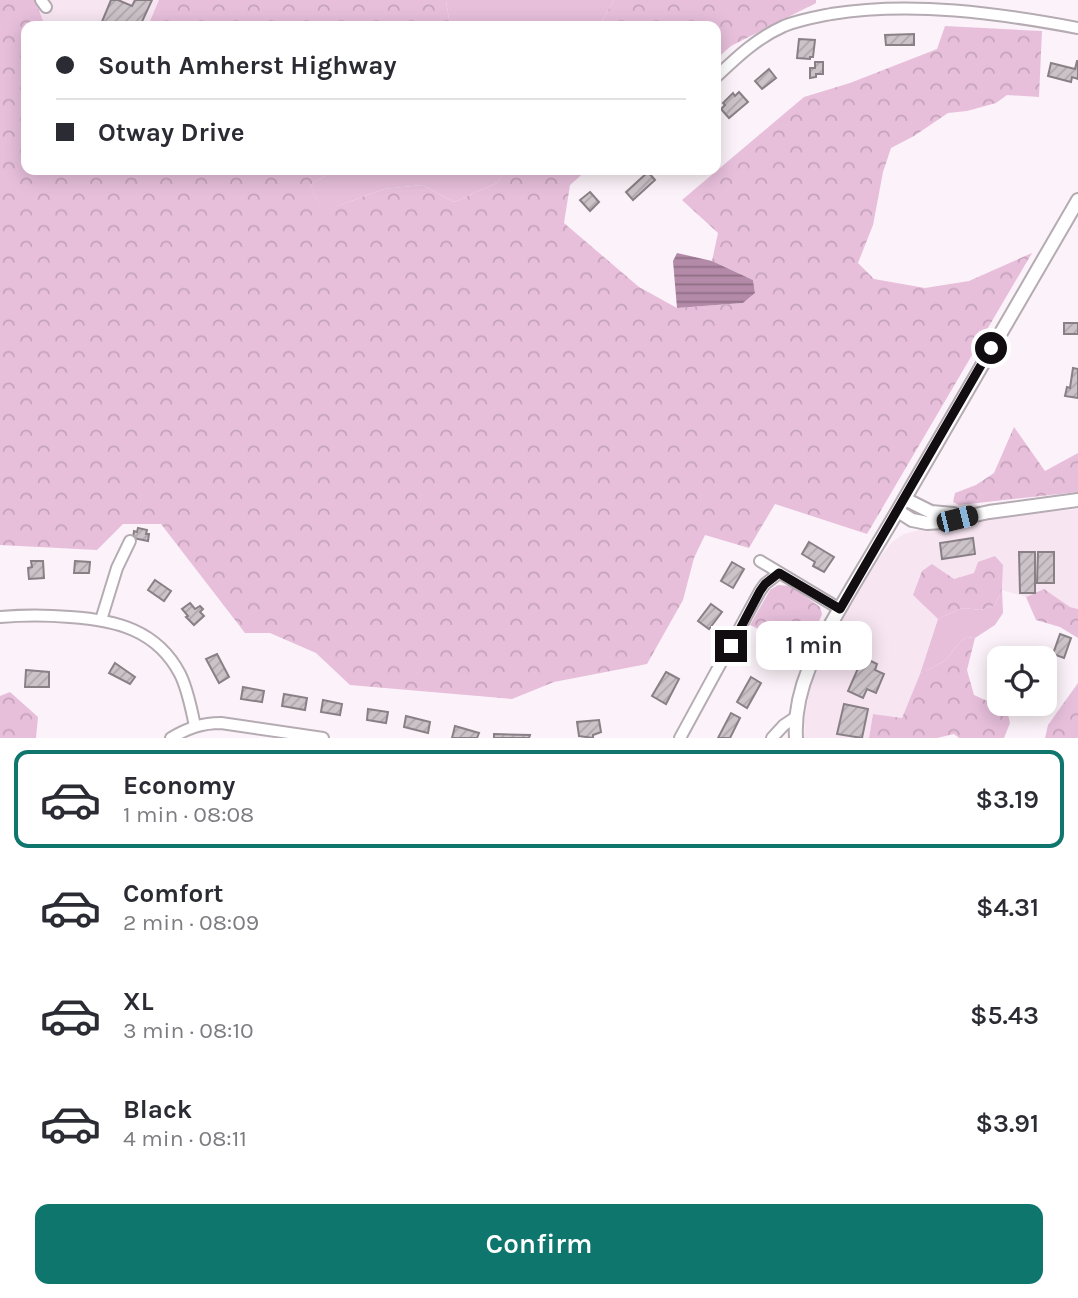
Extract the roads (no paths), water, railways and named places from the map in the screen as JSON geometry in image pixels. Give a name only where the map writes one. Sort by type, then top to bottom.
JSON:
[{"type":"main road","points":[[796,738],[796,717],[806,675],[815,654],[1078,200]]},
{"type":"main road","points":[[905,499],[939,514],[971,515]]},
{"type":"main road","points":[[898,511],[912,520],[927,523],[1078,500]]},
{"type":"street","points":[[984,13],[985,0]]},
{"type":"street","points":[[721,73],[755,42],[787,25],[846,12],[911,9],[984,13],[1078,28]]},
{"type":"street","points":[[101,620],[117,568],[130,541]]},
{"type":"street","points":[[760,561],[840,609]]},
{"type":"street","points":[[680,738],[760,591],[779,573]]},
{"type":"street","points":[[0,617],[59,616],[101,620],[138,631],[167,655],[179,673],[185,685],[195,726]]},
{"type":"street","points":[[772,738],[796,717]]},
{"type":"street","points":[[171,738],[207,723],[323,738]]}]
